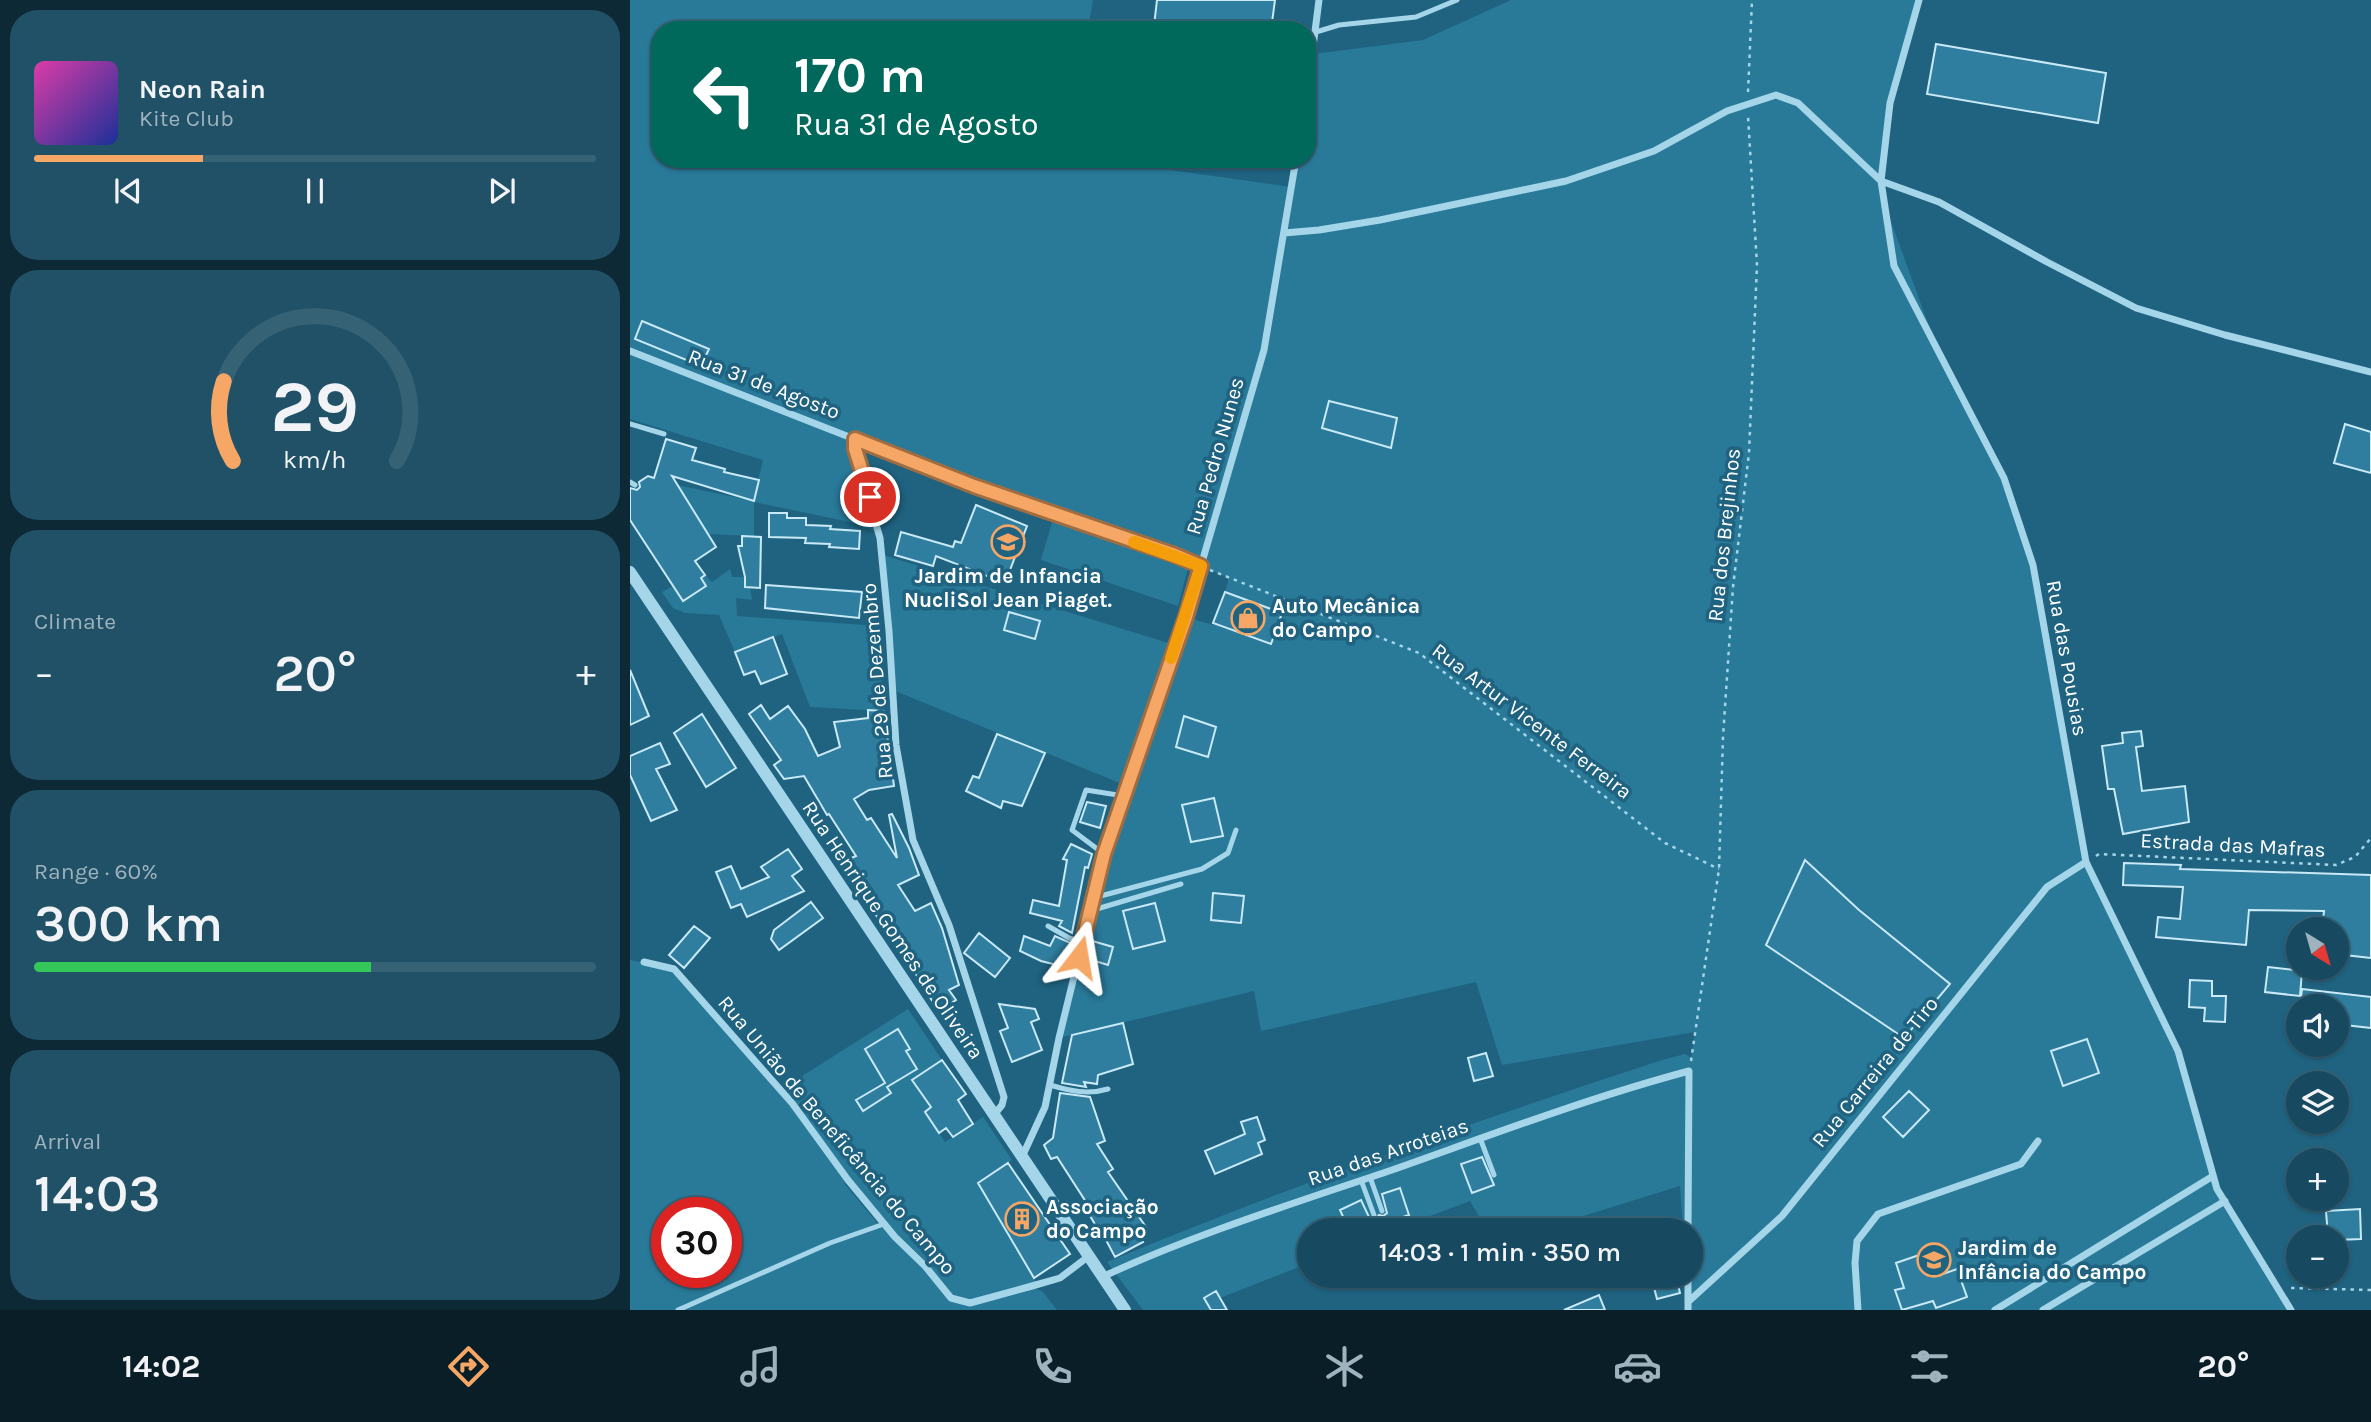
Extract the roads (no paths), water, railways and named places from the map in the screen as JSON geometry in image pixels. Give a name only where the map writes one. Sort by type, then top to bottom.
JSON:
[{"type":"street","points":[[1316,32],[1319,0]]},
{"type":"street","name":"Rua das Pousias","points":[[1919,0],[1890,103],[1881,181],[1894,266],[2004,478],[2033,565],[2085,863],[2178,1051],[2217,1189],[2277,1287],[2287,1309]]},
{"type":"street","points":[[1284,233],[1380,220],[1566,181],[1623,164],[1654,151],[1727,111],[1776,95],[1798,103],[1881,181],[1939,202],[2136,308],[2225,335],[2371,372]]},
{"type":"street","name":"Rua Pedro Nunes","points":[[1022,1157],[1045,1107],[1051,1086],[1059,1038],[1104,854],[1186,617],[1264,350],[1295,168]]},
{"type":"street","name":"Rua 31 de Agosto","points":[[630,351],[974,486],[1201,566]]},
{"type":"street","name":"Rua 29 de Dezembro","points":[[855,439],[855,449],[880,538],[896,746],[913,840],[949,925],[1004,1097],[1002,1105],[994,1115]]},
{"type":"street","name":"Rua Henrique Gomes de Oliveira","points":[[630,572],[1125,1310]]},
{"type":"street","name":"Rua Carreira de Tiro","points":[[1688,1306],[1782,1216],[2047,887],[2085,863]]},
{"type":"street","name":"Rua União de Beneficência do Campo","points":[[645,962],[674,969],[792,1103],[848,1180],[951,1298],[970,1303],[1060,1278],[1089,1256]]},
{"type":"street","name":"Rua das Arroteias","points":[[1102,1277],[1159,1252],[1480,1138],[1623,1089],[1689,1071],[1688,1218]]},
{"type":"street","points":[[1858,1310],[1855,1264],[1857,1241],[1878,1214],[2021,1164],[2038,1141]]},
{"type":"street","points":[[1995,1310],[2213,1176]]},
{"type":"street","points":[[2043,1310],[2225,1201]]},
{"type":"street","points":[[1688,1288],[1688,1306]]},
{"type":"lane","points":[[1316,32],[1339,25],[1416,17],[1457,0]]},
{"type":"lane","points":[[630,424],[664,435]]},
{"type":"lane","points":[[1104,854],[1072,830],[1086,790],[1124,796]]},
{"type":"lane","points":[[1093,898],[1202,869],[1228,853],[1236,830]]},
{"type":"lane","points":[[1090,911],[1181,884]]},
{"type":"lane","points":[[1048,926],[1069,938],[1083,942]]},
{"type":"lane","points":[[1051,1086],[1094,1093],[1108,1088]]},
{"type":"lane","points":[[1480,1138],[1494,1175]]},
{"type":"lane","points":[[1370,1177],[1382,1212]]},
{"type":"lane","points":[[1361,1180],[1374,1215]]},
{"type":"lane","points":[[678,1310],[830,1243],[884,1224]]},
{"type":"place","name":"Jardim de Infancia NucliSol Jean Piaget.","points":[[1008,542]]},
{"type":"place","name":"Auto Mecânica do Campo","points":[[1248,618]]},
{"type":"place","name":"Associação do Campo","points":[[1022,1219]]},
{"type":"place","name":"Jardim de Infância do Campo","points":[[1934,1260]]}]
